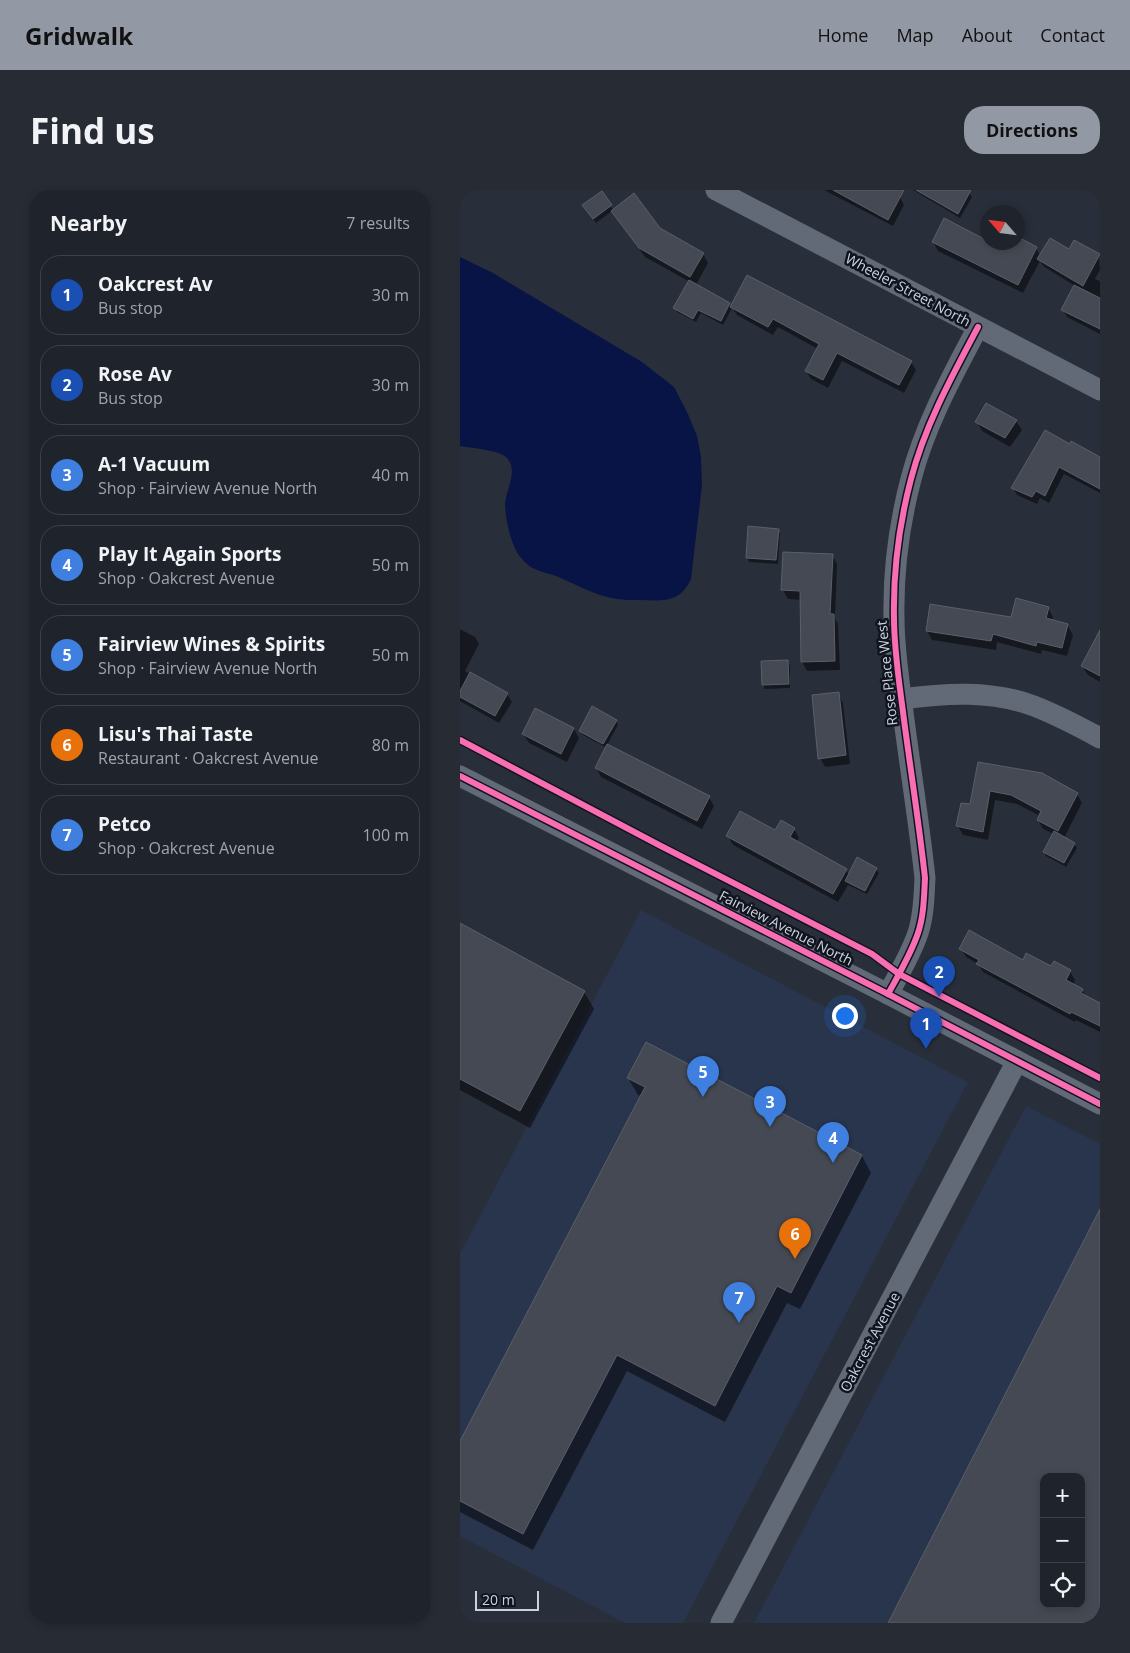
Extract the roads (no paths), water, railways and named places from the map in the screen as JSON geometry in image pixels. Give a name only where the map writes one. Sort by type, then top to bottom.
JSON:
[{"type":"street","name":"Wheeler Street North","points":[[716,190],[1100,390]]},
{"type":"street","name":"Rose Place West","points":[[888,994],[908,957],[918,932],[924,905],[924,866],[901,699],[894,620],[894,578],[900,527],[911,478],[927,430],[978,327]]},
{"type":"street","points":[[901,699],[964,694],[999,697],[1033,706],[1064,719],[1100,738]]},
{"type":"street","name":"Fairview Avenue North","points":[[460,776],[1100,1104]]},
{"type":"street","name":"Oakcrest Avenue","points":[[722,1623],[1018,1061]]},
{"type":"place","name":"Rose Av","points":[[939,997]]},
{"type":"place","name":"Oakcrest Av","points":[[926,1049]]},
{"type":"place","name":"Fairview Wines & Spirits","points":[[703,1097]]},
{"type":"place","name":"A-1 Vacuum","points":[[770,1127]]},
{"type":"place","name":"Play It Again Sports","points":[[833,1163]]},
{"type":"place","name":"Lisu's Thai Taste","points":[[795,1259]]},
{"type":"place","name":"Petco","points":[[739,1323]]}]
